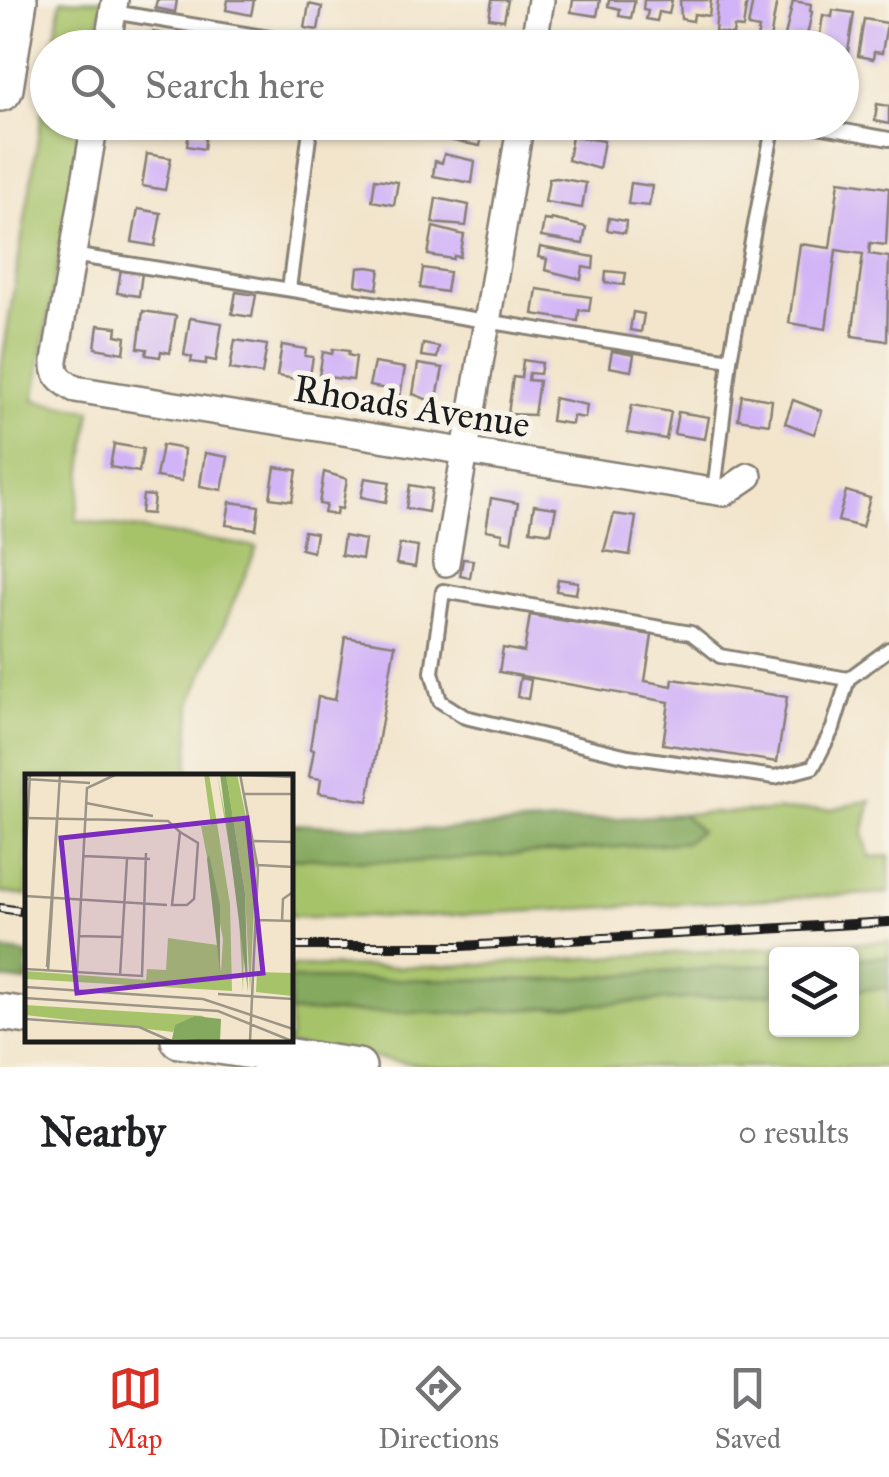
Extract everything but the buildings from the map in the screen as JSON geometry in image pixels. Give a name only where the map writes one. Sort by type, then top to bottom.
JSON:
[{"type":"highway","points":[[0,88],[14,0]]},
{"type":"street","points":[[536,30],[541,0]]},
{"type":"street","points":[[72,254],[92,140]]},
{"type":"street","points":[[446,563],[518,140]]},
{"type":"street","name":"Rhoads Avenue","points":[[72,254],[54,361],[59,380],[76,388],[714,491]]},
{"type":"street","points":[[714,491],[724,492],[750,476]]},
{"type":"street","points":[[0,1012],[25,1016]]},
{"type":"street","points":[[190,1042],[307,1063],[358,1067]]},
{"type":"lane","points":[[114,6],[237,30]]},
{"type":"lane","points":[[859,134],[889,139]]},
{"type":"lane","points":[[289,290],[309,140]]},
{"type":"lane","points":[[714,491],[730,360],[771,140]]},
{"type":"lane","points":[[72,254],[730,360]]},
{"type":"lane","points":[[848,679],[720,656],[692,633],[443,591],[432,672],[440,701],[465,717],[628,756],[775,777],[812,766],[832,728],[848,679],[889,650]]},
{"type":"green space","points":[[61,0],[104,0],[98,30],[56,30]]},
{"type":"green space","points":[[38,140],[79,140],[34,400],[91,410],[76,520],[257,547],[191,703],[188,774],[25,774],[25,896],[0,892],[0,375]]},
{"type":"green space","points":[[871,800],[863,834],[870,857],[889,856],[889,893],[414,917],[292,917],[292,858],[411,862],[685,842],[699,831],[683,814],[832,809]]},
{"type":"green space","points":[[683,814],[700,831],[685,842],[411,862],[292,858],[292,824],[434,830]]},
{"type":"green space","points":[[889,941],[889,956],[859,958],[859,947],[783,947]]},
{"type":"green space","points":[[769,948],[769,964],[548,980],[292,979],[292,966],[429,967]]},
{"type":"green space","points":[[0,950],[25,954],[25,982],[0,979]]},
{"type":"green space","points":[[889,956],[889,988],[859,990],[859,958]]},
{"type":"green space","points":[[769,964],[769,993],[464,1013],[292,1012],[292,979],[548,980]]},
{"type":"green space","points":[[889,988],[889,1066],[434,1067],[270,1042],[292,1042],[292,1012],[464,1013],[769,993],[769,1037],[859,1037],[859,990]]},
{"type":"railway","points":[[0,908],[25,912]]},
{"type":"railway","points":[[292,946],[461,946],[889,922]]}]
